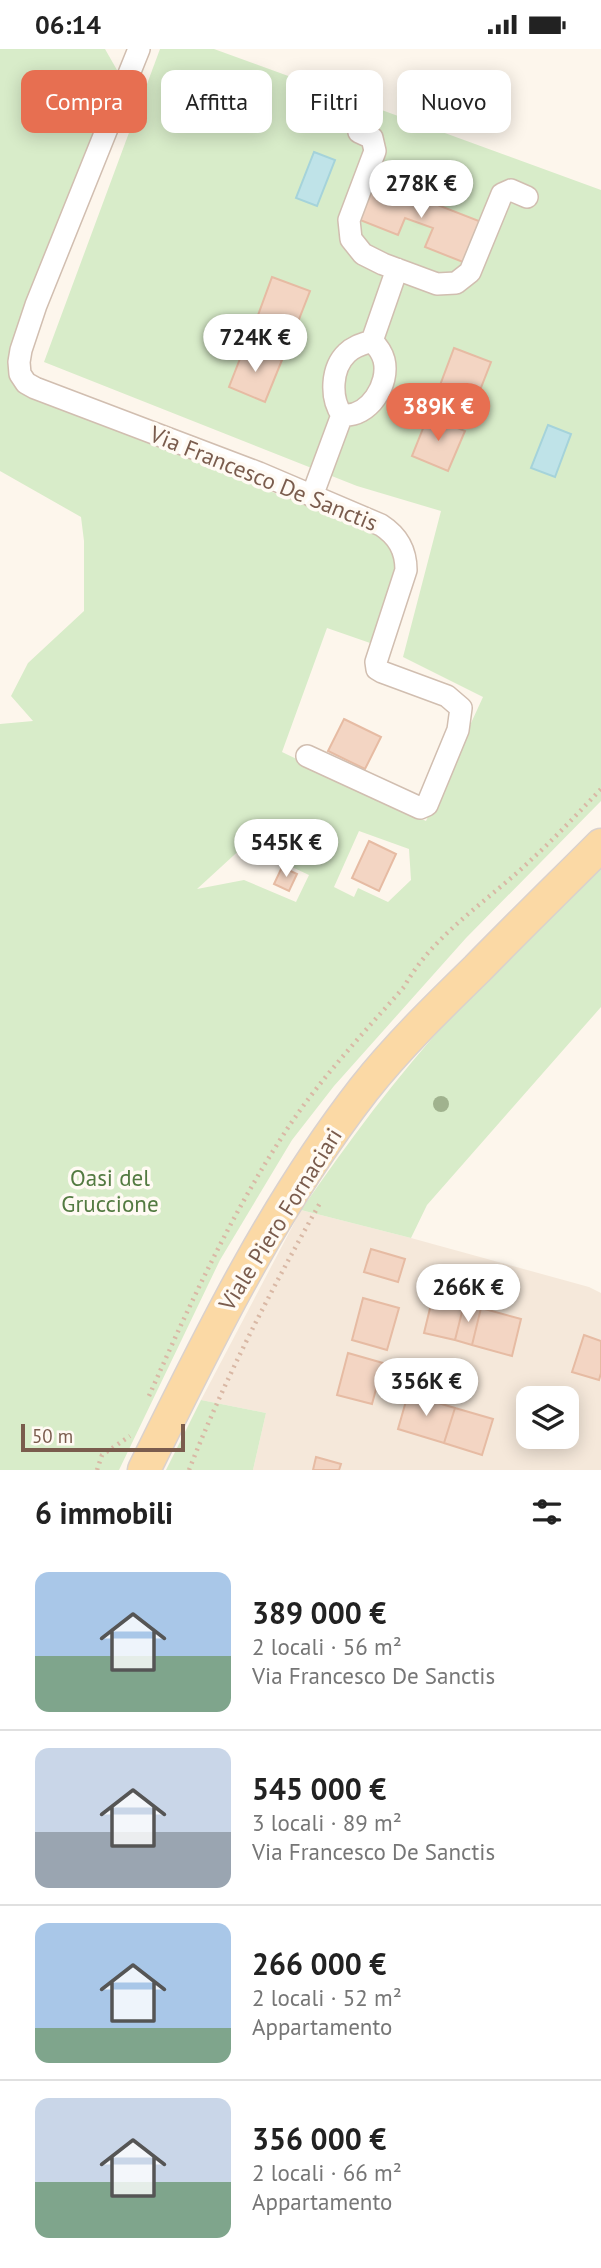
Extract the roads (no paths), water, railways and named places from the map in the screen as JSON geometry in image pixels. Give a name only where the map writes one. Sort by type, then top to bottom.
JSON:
[{"type":"main road","name":"Viale Piero Fornaciari","points":[[144,1470],[214,1328],[268,1229],[314,1156],[366,1087],[429,1017],[601,845]]},
{"type":"street","name":"Via Francesco De Sanctis","points":[[139,49],[36,305],[21,350],[20,374],[26,383],[34,388],[312,495],[381,525],[399,542],[406,559],[406,570],[376,662],[377,669],[447,696],[461,708],[461,719],[427,805],[420,808],[307,756]]},
{"type":"street","points":[[363,133],[372,138],[375,151],[349,220],[351,239],[363,254],[437,285],[456,282],[470,272],[502,194],[511,190],[527,197]]},
{"type":"street","points":[[342,415],[335,393],[336,368],[348,352],[372,341],[397,269]]},
{"type":"street","points":[[342,415],[359,413],[377,396],[385,362],[372,341]]},
{"type":"street","points":[[312,495],[342,415]]},
{"type":"water","points":[[314,152],[335,160],[317,206],[296,198]]},
{"type":"water","points":[[548,425],[571,434],[555,477],[531,468]]},
{"type":"park label","name":"Oasi del Gruccione","points":[[110,1190]]}]
